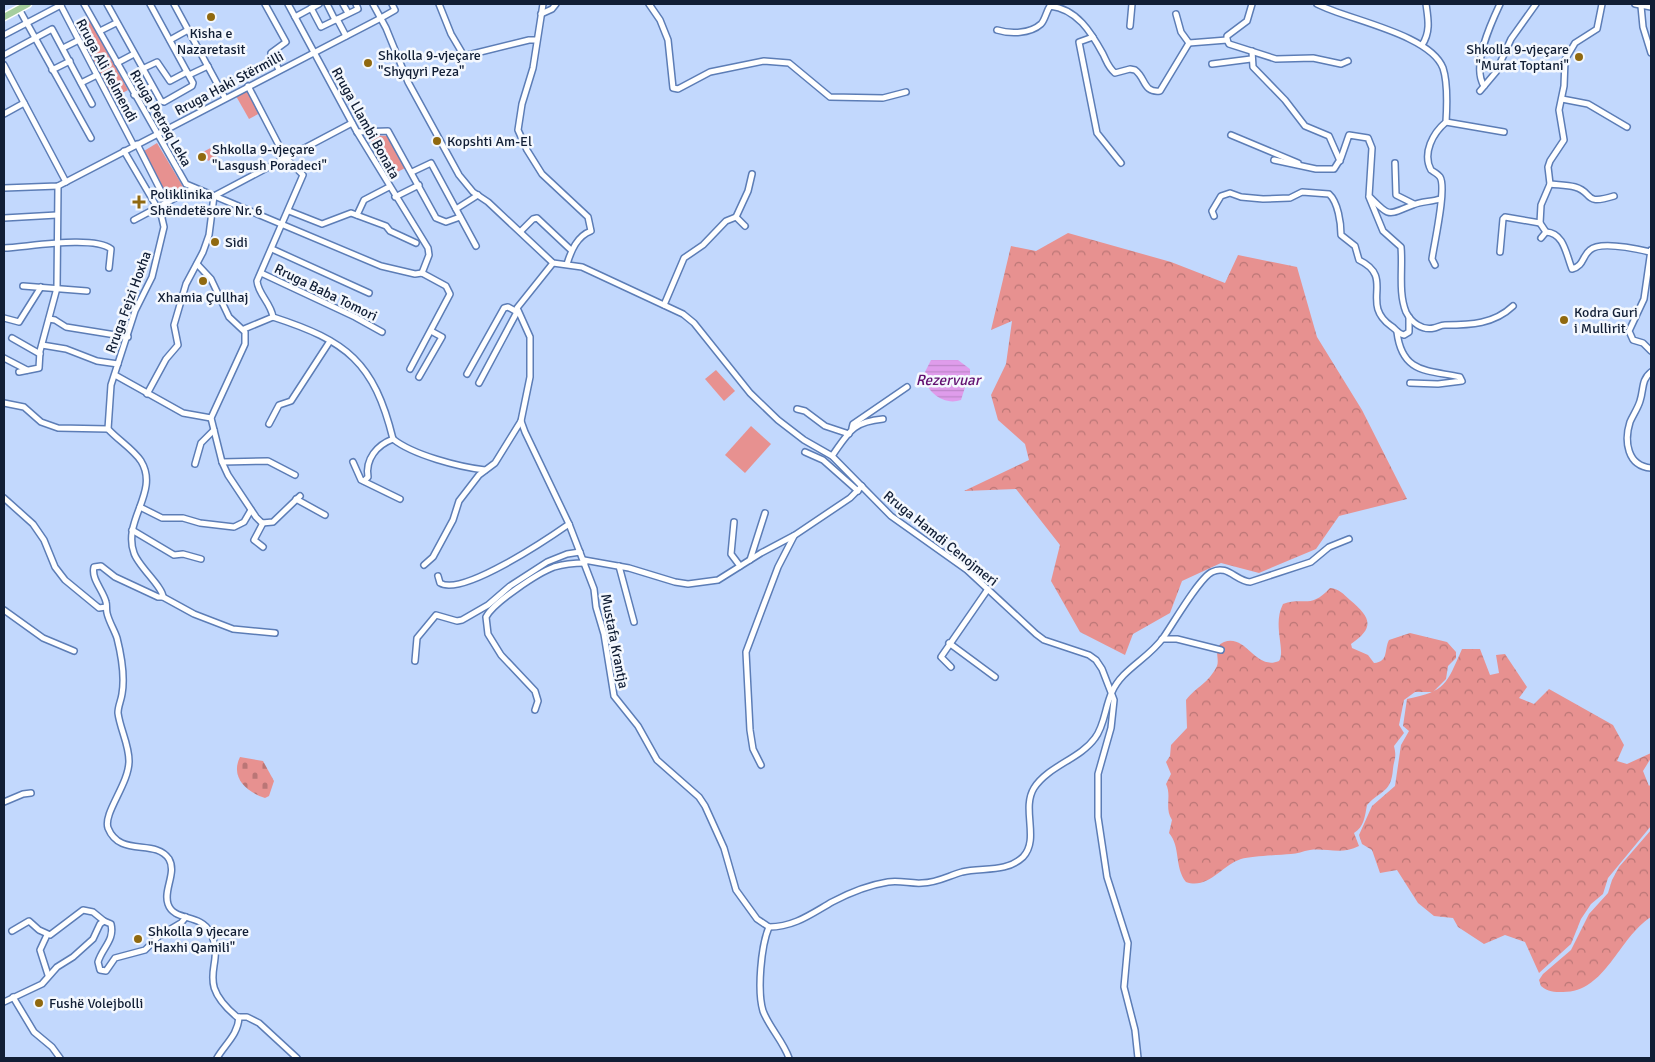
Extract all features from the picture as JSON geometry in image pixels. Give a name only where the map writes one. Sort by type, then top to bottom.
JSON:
[{"type":"main road","points":[[4,17],[23,6]]},
{"type":"street","name":"Rruga Petraq Leka","points":[[84,4],[184,181],[194,188],[381,266],[415,274],[422,273]]},
{"type":"street","points":[[108,4],[116,23],[142,69],[161,101],[164,102],[192,86],[188,74],[150,4]]},
{"type":"street","points":[[174,4],[225,98]]},
{"type":"street","points":[[265,4],[286,44],[272,54],[278,70]]},
{"type":"street","name":"Rruga Llambi Bonata","points":[[288,4],[357,132],[429,250],[422,273]]},
{"type":"street","points":[[295,17],[312,6],[319,4]]},
{"type":"street","points":[[326,4],[346,36]]},
{"type":"street","points":[[343,4],[348,14]]},
{"type":"street","points":[[312,6],[321,27],[358,9],[356,4]]},
{"type":"street","points":[[373,4],[381,18],[408,82],[470,189],[521,231],[553,263],[518,306],[517,312],[480,382]]},
{"type":"street","points":[[381,18],[395,10],[392,4]]},
{"type":"street","points":[[439,4],[451,34],[464,56],[529,40],[536,40]]},
{"type":"street","points":[[543,4],[533,68],[522,104],[518,130],[527,150],[542,174],[588,217],[591,231],[584,233],[571,250],[567,264]]},
{"type":"street","points":[[541,14],[552,9],[556,4]]},
{"type":"street","points":[[649,4],[660,20],[668,40],[673,88],[678,89],[710,72],[764,61],[790,63],[830,97],[883,98],[906,92]]},
{"type":"street","points":[[1130,26],[1132,4]]},
{"type":"street","points":[[1227,40],[1228,36],[1247,21],[1252,4]]},
{"type":"street","points":[[1317,4],[1422,45],[1439,60],[1443,69],[1446,122],[1432,137],[1428,162],[1431,170],[1441,178],[1440,215],[1432,258],[1435,265]]},
{"type":"street","points":[[1422,45],[1427,38],[1426,4]]},
{"type":"street","points":[[1484,86],[1480,72],[1484,47],[1500,4]]},
{"type":"street","points":[[1480,91],[1496,72],[1511,39],[1536,4]]},
{"type":"street","points":[[1546,232],[1540,223],[1541,206],[1550,184],[1548,167],[1564,140],[1559,110],[1562,99],[1565,60],[1575,43],[1597,29],[1602,4]]},
{"type":"street","points":[[4,36],[60,5]]},
{"type":"street","name":"Rruga Ali Kelmendi","points":[[60,5],[167,203]]},
{"type":"street","points":[[1651,7],[1638,5],[1651,53]]},
{"type":"street","points":[[23,6],[27,23],[91,138]]},
{"type":"street","points":[[997,30],[1006,33],[1031,30],[1041,24],[1048,8],[1053,6],[1081,20],[1093,37],[1108,68],[1115,73],[1130,69],[1135,70],[1147,88],[1153,92],[1160,91],[1189,43]]},
{"type":"street","points":[[1176,14],[1181,32],[1189,43]]},
{"type":"street","name":"Rruga Haki Stërmilli","points":[[4,188],[58,186],[314,51],[381,18]]},
{"type":"street","points":[[100,32],[116,23]]},
{"type":"street","points":[[4,55],[52,29],[92,104]]},
{"type":"street","points":[[170,40],[188,30]]},
{"type":"street","points":[[1093,37],[1079,42],[1089,82],[1093,121],[1097,133],[1121,163]]},
{"type":"street","points":[[62,48],[79,40]]},
{"type":"street","points":[[1189,43],[1227,40]]},
{"type":"street","points":[[1227,40],[1229,44],[1276,59],[1313,58],[1341,64],[1348,61]]},
{"type":"street","points":[[1252,50],[1253,68],[1285,100],[1305,126],[1329,136],[1340,161]]},
{"type":"street","points":[[117,63],[134,54]]},
{"type":"street","points":[[1212,64],[1251,59]]},
{"type":"street","points":[[52,70],[70,62]]},
{"type":"street","points":[[142,69],[157,62],[170,81],[208,66]]},
{"type":"street","points":[[4,65],[66,182]]},
{"type":"street","points":[[81,83],[97,75]]},
{"type":"street","points":[[134,95],[152,86]]},
{"type":"street","points":[[248,86],[285,156],[303,175],[257,284],[270,304],[273,317]]},
{"type":"street","points":[[1562,99],[1588,104],[1627,127]]},
{"type":"street","points":[[4,114],[24,103]]},
{"type":"street","points":[[147,394],[166,359],[178,345],[174,325],[186,284],[209,235],[214,196],[285,156],[352,122]]},
{"type":"street","points":[[1446,122],[1504,132]]},
{"type":"street","points":[[357,132],[388,131],[440,221],[446,222],[460,217]]},
{"type":"street","points":[[1230,134],[1256,147],[1288,157],[1300,165]]},
{"type":"street","points":[[1214,216],[1212,211],[1221,196],[1230,193],[1251,199],[1290,198],[1302,192],[1329,194],[1335,204],[1341,224],[1340,235],[1355,246],[1359,260],[1376,272],[1376,300],[1382,318],[1404,336],[1408,332],[1409,317],[1401,294],[1401,247],[1384,231],[1369,196],[1372,148],[1368,138],[1349,135],[1340,161],[1334,169],[1327,170],[1274,160]]},
{"type":"street","name":"Rruga Fejzi Hoxha","points":[[108,429],[111,385],[139,301],[149,286],[163,235],[164,220],[124,152]]},
{"type":"street","points":[[412,172],[431,163],[476,246]]},
{"type":"street","points":[[1395,163],[1396,195],[1414,204]]},
{"type":"street","points":[[664,305],[684,258],[703,245],[726,221],[736,217],[748,191],[752,174]]},
{"type":"street","points":[[1550,184],[1577,187],[1590,199],[1596,200],[1614,196]]},
{"type":"street","points":[[395,197],[419,185]]},
{"type":"street","points":[[19,372],[39,368],[42,344],[57,288],[58,186]]},
{"type":"street","points":[[357,215],[364,200],[389,186]]},
{"type":"street","points":[[134,220],[194,188]]},
{"type":"street","points":[[456,209],[478,195]]},
{"type":"street","points":[[1369,196],[1391,214],[1414,204],[1440,199]]},
{"type":"street","points":[[289,211],[322,224],[351,213],[386,226],[390,231],[416,243]]},
{"type":"street","points":[[4,218],[57,215]]},
{"type":"street","points":[[736,217],[745,226]]},
{"type":"street","points":[[1500,252],[1503,219],[1505,217],[1540,223]]},
{"type":"street","points":[[521,231],[532,219],[537,218],[571,250]]},
{"type":"street","points":[[1541,238],[1546,232]]},
{"type":"street","points":[[1546,232],[1554,232],[1559,236],[1572,269],[1582,264],[1590,249],[1596,247],[1630,247],[1650,251],[1644,299],[1629,331],[1633,340],[1643,343],[1651,351]]},
{"type":"street","points":[[4,248],[57,243],[94,244],[110,248],[109,268]]},
{"type":"street","points":[[272,249],[369,293]]},
{"type":"street","name":"Rruga Hamdi Cenojmeri","points":[[553,263],[567,264],[603,276],[673,308],[694,323],[750,393],[778,420],[804,440],[832,456],[860,489],[892,516],[944,552],[1044,640],[1079,650],[1096,660],[1111,693]]},
{"type":"street","points":[[197,264],[211,279],[229,317],[244,329],[246,335],[245,344],[211,418],[222,462],[251,510],[264,523]]},
{"type":"street","name":"Rruga Baba Tomori","points":[[261,273],[355,317],[382,332]]},
{"type":"street","points":[[410,369],[450,294],[446,286],[422,273]]},
{"type":"street","points":[[23,286],[87,292]]},
{"type":"street","points":[[4,318],[19,322],[41,287]]},
{"type":"street","points":[[1409,317],[1419,326],[1428,328],[1442,325],[1469,325],[1503,315],[1513,306]]},
{"type":"street","points":[[424,565],[433,557],[450,525],[459,501],[479,474],[496,463],[522,420],[530,377],[530,337],[517,312],[508,307],[504,308],[467,374]]},
{"type":"street","points":[[244,329],[273,317],[298,325],[330,341],[356,359],[370,376],[383,402],[393,438],[405,446],[456,466],[485,470]]},
{"type":"street","points":[[49,319],[55,320],[66,327],[128,336]]},
{"type":"street","points":[[419,377],[442,337],[431,331]]},
{"type":"street","points":[[1397,332],[1405,354],[1414,367],[1433,374],[1460,376],[1462,381],[1438,384],[1410,383]]},
{"type":"street","points":[[12,338],[40,354]]},
{"type":"street","points":[[269,424],[279,404],[292,401],[330,341]]},
{"type":"street","points":[[42,344],[118,364]]},
{"type":"street","points":[[4,358],[21,369],[30,371]]},
{"type":"street","points":[[1651,372],[1643,382],[1640,402],[1630,423],[1626,439],[1629,454],[1635,462],[1645,468],[1651,468]]},
{"type":"street","points":[[115,375],[183,413],[211,418]]},
{"type":"street","points":[[832,456],[849,434],[853,424],[907,387]]},
{"type":"street","points":[[4,403],[24,407],[41,422],[58,428],[108,429],[142,462],[147,486],[135,516],[132,530],[133,552],[139,564],[162,590],[162,596]]},
{"type":"street","points":[[797,409],[805,411],[825,426],[849,434]]},
{"type":"street","points":[[852,428],[868,420],[883,419]]},
{"type":"street","name":"Mustafa Krantja","points":[[522,420],[528,439],[569,524],[596,594],[596,606],[604,634],[614,696],[638,726],[656,760],[693,791],[705,806],[724,848],[736,890],[758,919],[770,927]]},
{"type":"street","points":[[194,464],[201,443],[214,430]]},
{"type":"street","points":[[364,481],[368,477],[366,468],[375,450],[393,438]]},
{"type":"street","points":[[535,710],[538,701],[535,691],[500,655],[488,634],[486,618],[504,598],[544,572],[564,564],[584,561],[619,566],[688,584],[718,580],[795,535],[860,489],[823,460],[805,452]]},
{"type":"street","points":[[222,462],[268,460],[295,474]]},
{"type":"street","points":[[353,462],[361,480],[400,499]]},
{"type":"street","points":[[264,523],[273,522],[298,497],[325,515]]},
{"type":"street","points":[[4,498],[33,524],[44,540],[55,567],[65,580],[99,608],[106,607]]},
{"type":"street","points":[[140,507],[162,518],[183,518],[200,523],[234,527],[244,522],[251,510]]},
{"type":"street","points":[[750,560],[765,513]]},
{"type":"street","points":[[734,522],[731,554],[740,566]]},
{"type":"street","points":[[263,547],[254,540],[264,523]]},
{"type":"street","points":[[438,576],[440,583],[445,586],[466,583],[530,549],[569,524]]},
{"type":"street","points":[[132,530],[174,555],[183,554],[201,559]]},
{"type":"street","points":[[761,765],[753,749],[750,730],[746,652],[778,568],[795,535]]},
{"type":"street","points":[[789,1058],[781,1039],[763,1011],[761,972],[766,934],[770,927],[794,923],[841,897],[878,884],[906,881],[920,884],[933,882],[960,873],[998,868],[1015,862],[1022,857],[1030,844],[1029,804],[1034,789],[1044,778],[1094,740],[1103,720],[1111,693],[1123,674],[1136,666],[1162,639],[1189,601],[1199,583],[1212,572],[1224,570],[1250,582],[1311,562],[1329,547],[1349,539]]},
{"type":"street","points":[[414,661],[418,638],[436,615],[462,620],[488,605],[510,586],[547,562],[567,554],[580,552]]},
{"type":"street","points":[[275,633],[233,629],[194,614],[162,596],[158,597],[127,583],[101,566],[96,565],[93,572],[107,604],[106,607],[117,638],[123,693],[118,711],[129,760],[126,781],[108,815],[108,826],[115,838],[124,844],[154,849],[164,854],[171,867],[168,904],[175,913],[203,922],[211,934],[214,949],[211,980],[214,992],[230,1012],[239,1018],[252,1018],[298,1058]]},
{"type":"street","points":[[619,566],[634,622]]},
{"type":"street","points":[[951,667],[941,657],[988,589]]},
{"type":"street","points":[[4,610],[43,638],[74,651]]},
{"type":"street","points":[[1162,639],[1177,640],[1221,650]]},
{"type":"street","points":[[949,643],[995,677]]},
{"type":"street","points":[[1111,693],[1114,700],[1114,709],[1098,774],[1098,817],[1107,877],[1128,943],[1124,987],[1135,1030],[1138,1058]]},
{"type":"street","points":[[4,802],[23,794],[31,794]]},
{"type":"street","points":[[48,975],[40,950],[47,935],[60,928],[82,910],[93,912],[111,924],[112,934],[98,962],[100,970],[106,971],[116,958],[144,950],[159,936],[181,923],[186,917]]},
{"type":"street","points":[[12,931],[29,921],[47,935]]},
{"type":"street","points":[[4,1002],[42,984],[48,975],[93,939],[100,924],[104,921]]},
{"type":"street","points":[[13,997],[34,1032],[52,1047],[60,1058]]},
{"type":"street","points":[[217,1058],[225,1044],[236,1033],[239,1018]]},
{"type":"green space","points":[[88,16],[128,90],[113,98],[73,24]]},
{"type":"green space","points":[[247,90],[260,113],[249,119],[236,96]]},
{"type":"green space","points":[[368,135],[388,136],[405,168],[390,176]]},
{"type":"green space","points":[[157,143],[185,190],[168,199],[144,151]]},
{"type":"green space","points":[[218,144],[223,153],[208,161],[203,152]]},
{"type":"green space","points":[[1068,233],[1171,262],[1225,283],[1238,255],[1297,267],[1317,337],[1362,410],[1407,499],[1339,516],[1316,549],[1259,573],[1221,563],[1182,581],[1170,613],[1133,634],[1125,655],[1080,632],[1051,581],[1060,545],[1016,489],[964,491],[1029,460],[1025,444],[998,420],[991,395],[1006,364],[1012,321],[991,330],[1011,246],[1036,251]]},
{"type":"green space","points":[[716,370],[735,391],[724,401],[705,379]]},
{"type":"green space","points":[[751,426],[771,444],[745,473],[725,455]]},
{"type":"green space","points":[[1330,588],[1336,589],[1343,594],[1366,617],[1367,627],[1359,638],[1351,644],[1352,648],[1368,655],[1374,663],[1384,658],[1389,640],[1410,633],[1447,642],[1456,652],[1456,658],[1448,666],[1446,679],[1433,692],[1415,692],[1404,700],[1399,725],[1404,733],[1394,746],[1395,756],[1392,777],[1388,787],[1367,805],[1362,824],[1354,833],[1359,846],[1341,851],[1310,850],[1293,854],[1241,859],[1201,883],[1186,882],[1180,870],[1175,844],[1169,833],[1172,820],[1166,784],[1171,774],[1166,762],[1170,756],[1171,745],[1187,728],[1186,700],[1214,672],[1218,663],[1218,647],[1224,642],[1232,641],[1239,643],[1264,661],[1271,663],[1279,661],[1281,650],[1279,620],[1283,604],[1312,601],[1323,595]]},
{"type":"green space","points":[[1462,649],[1480,649],[1490,675],[1499,673],[1496,655],[1505,654],[1527,687],[1519,698],[1534,704],[1549,689],[1613,725],[1624,745],[1617,761],[1627,764],[1651,753],[1651,758],[1643,771],[1649,786],[1651,784],[1651,826],[1608,878],[1603,894],[1591,904],[1581,919],[1571,944],[1539,973],[1525,942],[1505,935],[1484,944],[1458,927],[1453,918],[1434,916],[1418,903],[1397,870],[1380,873],[1372,850],[1362,844],[1359,835],[1372,806],[1395,786],[1401,745],[1409,731],[1403,726],[1407,699],[1430,693],[1443,684],[1448,679]]},
{"type":"green space","points":[[240,757],[263,761],[274,781],[269,796],[265,798],[258,795],[246,788],[242,783],[237,771]]},
{"type":"green space","points":[[1651,830],[1651,917],[1629,938],[1601,974],[1590,983],[1578,990],[1563,992],[1551,991],[1541,986],[1539,980],[1543,974],[1571,950],[1589,914],[1608,893],[1619,867]]},
{"type":"water","name":"Rezervuar","points":[[931,360],[958,360],[970,369],[970,380],[967,381],[961,400],[948,401],[937,396],[928,387],[923,376]]},
{"type":"place","name":"Kisha e Nazaretasit","points":[[211,17]]},
{"type":"place","name":"Shkolla 9-vjeçare \"Murat Toptani\"","points":[[1579,57]]},
{"type":"place","name":"Shkolla 9-vjeçare \"Shyqyri Peza\"","points":[[368,63]]},
{"type":"place","name":"Kopshti Am-El","points":[[437,141]]},
{"type":"place","name":"Shkolla 9-vjeçare \"Lasgush Poradeci\"","points":[[202,157]]},
{"type":"place","name":"Poliklinika Shëndetësore Nr. 6","points":[[139,202]]},
{"type":"place","name":"Sidi","points":[[215,242]]},
{"type":"place","name":"Xhamia Çullhaj","points":[[203,281]]},
{"type":"place","name":"Kodra Guri i Mullirit","points":[[1564,320]]},
{"type":"place","name":"Shkolla 9 vjecare \"Haxhi Qamili\"","points":[[138,939]]},
{"type":"place","name":"Fushë Volejbolli","points":[[39,1003]]}]
